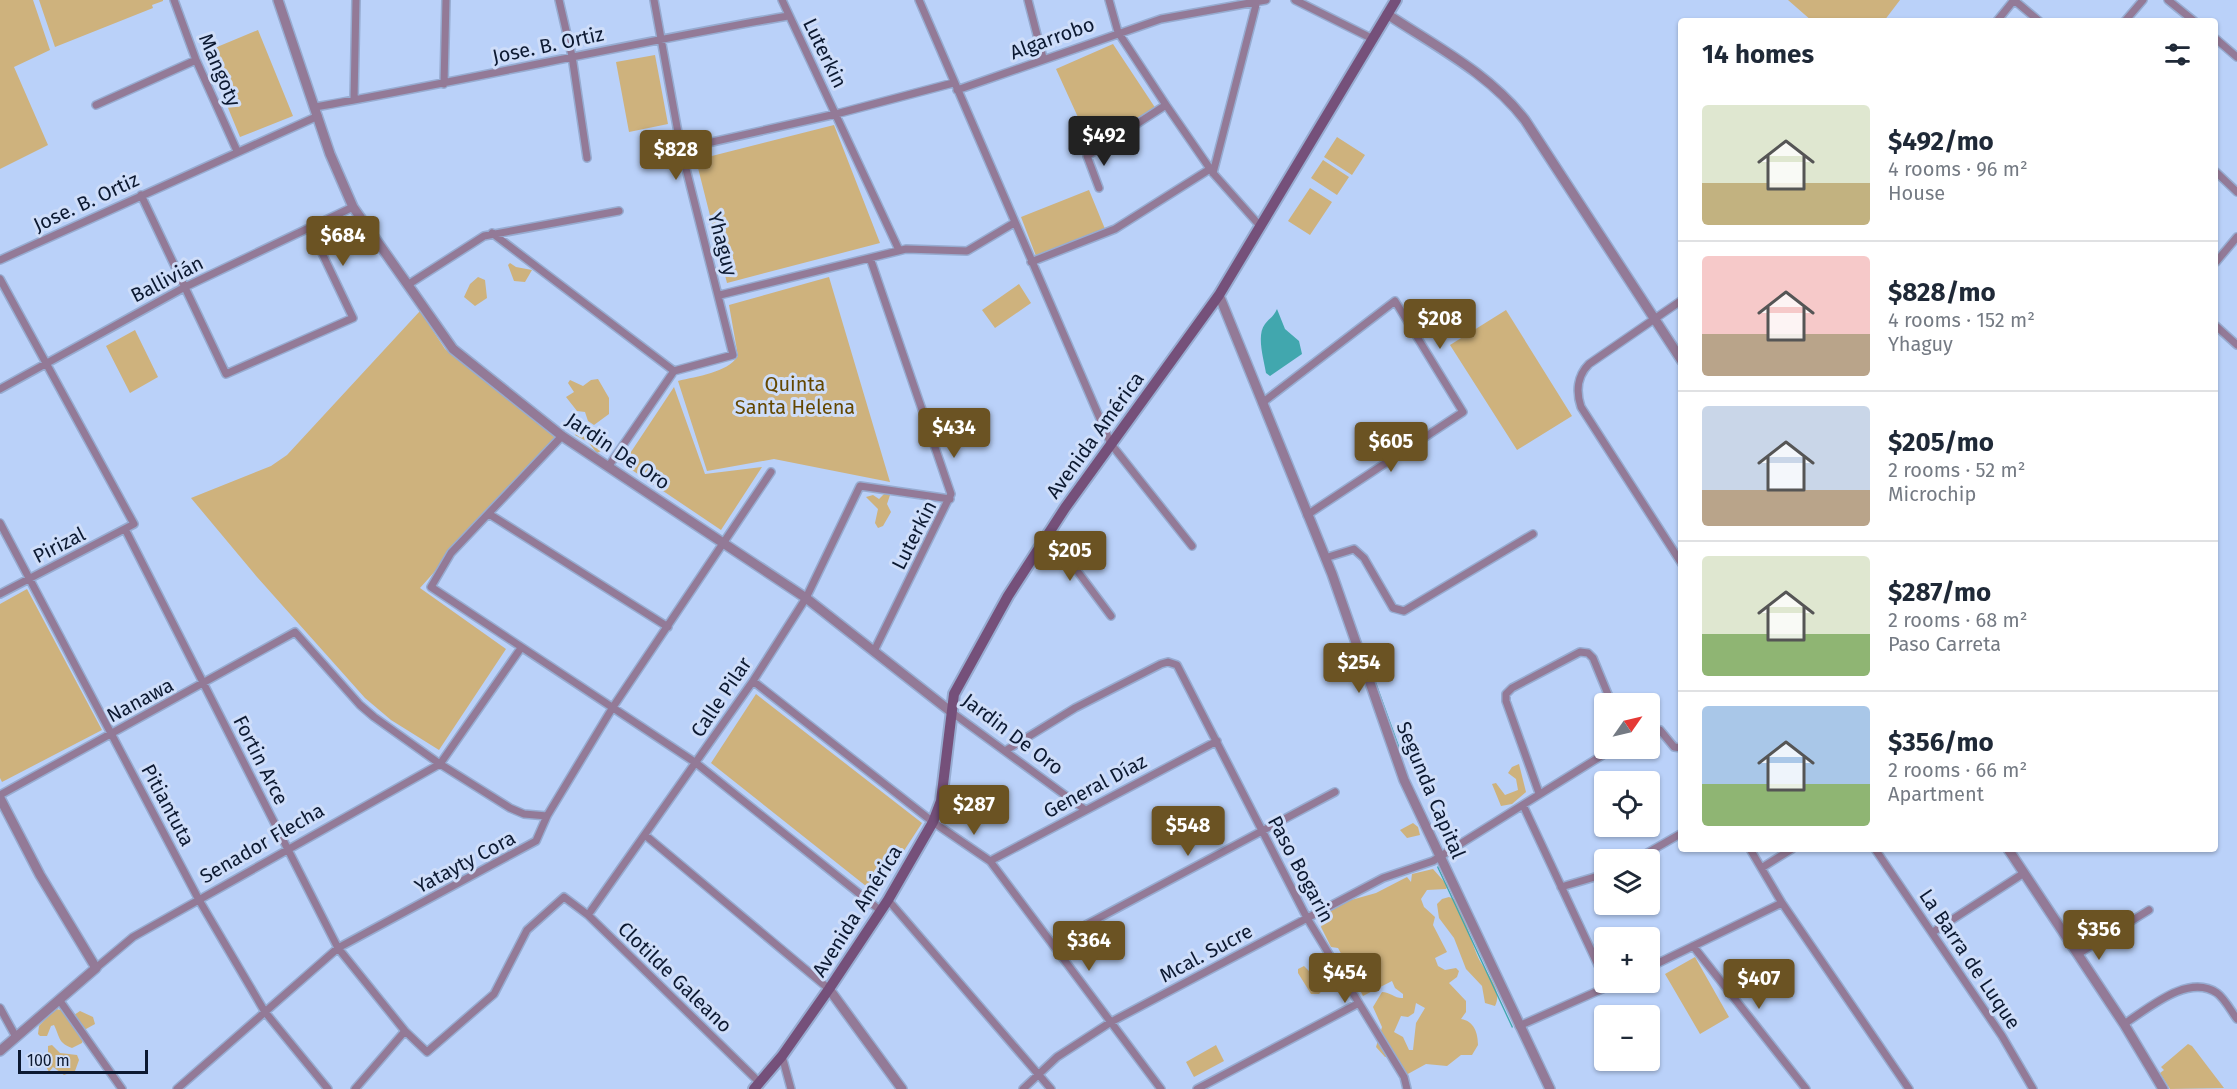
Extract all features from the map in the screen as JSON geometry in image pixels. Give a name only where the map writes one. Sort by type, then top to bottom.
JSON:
[{"type":"main road","name":"Avenida América","points":[[757,1086],[782,1056],[881,911],[933,822],[941,801],[954,694],[966,668],[1048,532],[1219,295],[1396,0]]},
{"type":"street","name":"Mangoty","points":[[174,0],[196,60],[237,151]]},
{"type":"street","name":"Jardin De Oro","points":[[278,0],[330,154],[353,207],[453,349],[562,436],[806,598],[951,711],[1084,809]]},
{"type":"street","points":[[354,100],[356,0]]},
{"type":"street","points":[[444,84],[446,0]]},
{"type":"street","points":[[559,0],[572,56],[587,159]]},
{"type":"street","name":"Yhaguy","points":[[654,0],[681,149],[720,295],[733,355],[674,371]]},
{"type":"street","name":"Luterkin","points":[[782,0],[899,250]]},
{"type":"street","points":[[919,0],[1111,444],[1192,546]]},
{"type":"street","points":[[1028,0],[1044,58]]},
{"type":"street","points":[[1109,0],[1118,32],[1166,105],[1211,171],[1261,227]]},
{"type":"street","name":"Algarrobo","points":[[681,149],[955,86],[1118,32],[1191,12],[1266,0]]},
{"type":"street","points":[[1295,0],[1372,39]]},
{"type":"street","points":[[1999,18],[2014,0],[2035,18]]},
{"type":"street","points":[[2128,18],[2143,0]]},
{"type":"street","points":[[2168,0],[2190,18]]},
{"type":"street","points":[[1031,262],[1115,229],[1211,171],[1257,1]]},
{"type":"street","points":[[1387,14],[1483,77],[1507,97],[1525,120],[1678,356]]},
{"type":"street","name":"Jose. B. Ortiz","points":[[0,260],[237,151],[317,111],[354,100],[444,84],[662,37],[788,16]]},
{"type":"street","points":[[2218,41],[2237,57]]},
{"type":"street","points":[[96,105],[196,60]]},
{"type":"street","points":[[1099,188],[1086,156],[1166,105]]},
{"type":"street","points":[[2218,174],[2237,192]]},
{"type":"street","points":[[141,195],[226,374],[352,318],[310,228]]},
{"type":"street","name":"Ballivián","points":[[0,389],[185,287],[353,207]]},
{"type":"street","points":[[409,284],[492,233],[619,211]]},
{"type":"street","points":[[720,295],[899,250],[967,251],[1014,223]]},
{"type":"street","points":[[492,233],[674,371],[608,467]]},
{"type":"street","points":[[2218,260],[2237,237]]},
{"type":"street","name":"Luterkin","points":[[870,258],[948,481],[950,499],[874,651]]},
{"type":"street","points":[[0,279],[45,364]]},
{"type":"street","name":"Segunda Capital","points":[[1219,295],[1325,558],[1404,780],[1550,1089]]},
{"type":"street","points":[[1262,403],[1395,301],[1463,412],[1307,515]]},
{"type":"street","points":[[1678,303],[1585,368],[1580,380],[1578,398],[1581,407],[1678,558]]},
{"type":"street","points":[[2218,328],[2237,345]]},
{"type":"street","name":"Pirizal","points":[[0,594],[134,524],[45,364]]},
{"type":"street","points":[[562,436],[451,553],[431,587],[696,763],[881,911]]},
{"type":"street","name":"Yatayty Cora","points":[[177,1089],[338,948],[529,847],[541,835],[547,816],[613,707],[771,472]]},
{"type":"street","name":"Calle Pilar","points":[[588,915],[753,681],[806,598],[860,486],[950,499]]},
{"type":"street","points":[[489,514],[668,627]]},
{"type":"street","name":"Pitiantuta","points":[[0,523],[200,900],[265,1012],[328,1089]]},
{"type":"street","name":"Fortin Arce","points":[[125,529],[338,948],[405,1030],[427,1052]]},
{"type":"street","points":[[1048,532],[1111,616]]},
{"type":"street","points":[[1325,558],[1354,549],[1364,558],[1393,608],[1404,611],[1533,534]]},
{"type":"street","name":"Nanawa","points":[[0,797],[295,632],[360,705],[440,764]]},
{"type":"street","name":"Senador Flecha","points":[[0,1051],[133,937],[440,764],[521,648]]},
{"type":"street","points":[[1539,793],[1506,701],[1506,694],[1512,688],[1580,652],[1588,653],[1593,658],[1607,693]]},
{"type":"street","name":"Paso Bogarin","points":[[1005,751],[1075,708],[1161,664],[1174,663],[1180,670],[1307,918],[1404,1077],[1407,1089]]},
{"type":"street","points":[[753,681],[933,822],[990,861],[1161,1089]]},
{"type":"street","points":[[1660,730],[1674,747],[1678,748]]},
{"type":"street","name":"General Díaz","points":[[990,861],[1084,809],[1217,741]]},
{"type":"street","name":"Mcal. Sucre","points":[[1023,1089],[1057,1057],[1111,1022],[1383,878],[1440,857],[1596,759]]},
{"type":"street","points":[[440,764],[510,808],[524,814],[547,816]]},
{"type":"street","points":[[1052,943],[1335,792]]},
{"type":"street","points":[[0,797],[40,875],[96,968]]},
{"type":"street","points":[[1523,806],[1594,956]]},
{"type":"street","points":[[645,835],[829,989],[902,1089]]},
{"type":"street","points":[[1654,849],[1678,835]]},
{"type":"street","points":[[1752,852],[1782,903],[1909,1089]]},
{"type":"street","points":[[1763,867],[1787,852]]},
{"type":"street","name":"La Barra de Luque","points":[[1877,852],[2002,1036],[2033,1089]]},
{"type":"street","points":[[2010,852],[2124,1024],[2163,1089]]},
{"type":"street","points":[[1933,932],[2024,873]]},
{"type":"street","points":[[1561,887],[1594,877]]},
{"type":"street","name":"Clotilde Galeano","points":[[427,1052],[494,993],[527,930],[564,897],[588,915],[757,1086]]},
{"type":"street","points":[[888,900],[1051,1089]]},
{"type":"street","points":[[1660,962],[1782,903]]},
{"type":"street","points":[[2078,954],[2149,910]]},
{"type":"street","points":[[1692,946],[1806,1089]]},
{"type":"street","points":[[2124,1024],[2182,989],[2202,987],[2218,994],[2237,1019]]},
{"type":"street","points":[[1519,1026],[1594,989]]},
{"type":"street","points":[[60,1000],[122,1089]]},
{"type":"street","points":[[1197,1089],[1359,1003]]},
{"type":"street","points":[[0,1008],[16,1037]]},
{"type":"street","points":[[355,1089],[405,1030]]},
{"type":"street","points":[[782,1056],[791,1089]]},
{"type":"green space","points":[[0,0],[33,0],[50,50],[14,67],[48,145],[0,169]]},
{"type":"green space","points":[[39,0],[163,1],[152,5],[153,8],[55,47]]},
{"type":"green space","points":[[1788,0],[1900,0],[1886,18],[1809,18]]},
{"type":"green space","points":[[258,30],[293,116],[240,137],[205,52]]},
{"type":"green space","points":[[1113,44],[1156,109],[1092,148],[1056,69]]},
{"type":"green space","points":[[655,55],[668,124],[629,132],[616,62]]},
{"type":"green space","points":[[834,125],[880,243],[727,283],[696,160]]},
{"type":"green space","points":[[1337,137],[1365,155],[1352,175],[1324,157]]},
{"type":"green space","points":[[1323,160],[1349,177],[1337,195],[1311,178]]},
{"type":"green space","points":[[1310,188],[1332,202],[1310,235],[1288,221]]},
{"type":"green space","points":[[1089,190],[1105,229],[1036,256],[1021,217]]},
{"type":"green space","points":[[510,263],[516,267],[532,270],[525,282],[514,281],[508,265]]},
{"type":"green space","points":[[478,277],[485,280],[487,298],[475,306],[464,297],[470,284]]},
{"type":"green space","name":"Quinta Santa Helena","points":[[829,277],[890,482],[774,459],[707,471],[678,381],[719,370],[733,362],[738,356],[729,305]]},
{"type":"green space","points":[[1019,284],[1031,303],[995,328],[982,310]]},
{"type":"green space","points":[[1506,310],[1572,416],[1517,450],[1450,345]]},
{"type":"green space","points":[[420,311],[445,349],[555,437],[420,588],[506,649],[439,750],[391,720],[365,698],[257,577],[191,498],[271,466],[287,455]]},
{"type":"green space","points":[[135,330],[158,377],[130,393],[106,346]]},
{"type":"green space","points":[[598,379],[609,398],[609,414],[594,425],[588,421],[585,412],[577,411],[566,397],[574,392],[568,383],[570,380],[583,386],[591,380]]},
{"type":"green space","points":[[674,387],[705,474],[762,467],[721,530],[623,464]]},
{"type":"green space","points":[[577,426],[595,430],[607,439],[607,448],[597,453],[588,442],[575,435],[574,428]]},
{"type":"green space","points":[[885,493],[890,495],[887,504],[891,512],[883,526],[878,528],[875,523],[878,509],[866,497],[873,495],[879,499]]},
{"type":"green space","points":[[27,589],[102,730],[2,782],[0,778],[0,604]]},
{"type":"green space","points":[[756,694],[922,823],[876,894],[711,763]]},
{"type":"green space","points":[[1519,764],[1526,792],[1512,804],[1501,806],[1492,784],[1496,783],[1505,795],[1518,790],[1516,779],[1508,773],[1512,767]]},
{"type":"green space","points":[[1413,823],[1418,827],[1420,835],[1407,838],[1400,830]]},
{"type":"green space","points":[[1433,869],[1448,886],[1446,889],[1427,890],[1421,899],[1424,907],[1435,917],[1433,925],[1447,952],[1435,958],[1438,966],[1445,970],[1456,968],[1459,971],[1457,977],[1449,983],[1466,1001],[1466,1012],[1461,1019],[1469,1022],[1474,1028],[1478,1045],[1472,1055],[1461,1055],[1447,1066],[1426,1064],[1406,1075],[1393,1056],[1385,1057],[1376,1047],[1382,1027],[1373,1007],[1382,992],[1400,998],[1403,998],[1403,994],[1395,988],[1392,981],[1363,996],[1353,976],[1342,971],[1340,964],[1344,959],[1338,948],[1331,947],[1321,927],[1325,913],[1337,904],[1376,893],[1407,877],[1411,882],[1412,874]],"holes":[[[1416,1003],[1425,1008],[1416,1023],[1413,1050],[1409,1050],[1403,1037],[1394,1032],[1401,1016],[1408,1017],[1414,1013]]]},
{"type":"green space","points":[[1449,897],[1454,899],[1458,906],[1477,955],[1495,986],[1497,1000],[1495,1006],[1485,1003],[1482,986],[1466,969],[1454,938],[1439,918],[1437,904]]},
{"type":"green space","points":[[1695,957],[1729,1017],[1700,1034],[1665,974]]},
{"type":"green space","points":[[1304,966],[1314,976],[1326,977],[1330,982],[1319,994],[1311,994],[1298,973],[1298,969]]},
{"type":"green space","points":[[55,1009],[62,1010],[68,1019],[80,1011],[93,1017],[95,1024],[86,1029],[82,1043],[72,1048],[64,1044],[54,1025],[51,1026],[47,1036],[38,1034],[39,1026]]},
{"type":"green space","points":[[2188,1044],[2192,1046],[2224,1088],[2170,1089],[2160,1073],[2164,1070],[2161,1067]]},
{"type":"green space","points":[[52,1045],[60,1053],[77,1055],[79,1060],[75,1071],[64,1075],[53,1067],[49,1072],[44,1063],[48,1057],[48,1046]]},
{"type":"green space","points":[[1216,1045],[1224,1061],[1194,1077],[1186,1062]]},
{"type":"shaded area","points":[[1277,309],[1285,329],[1299,341],[1302,354],[1270,376],[1266,373],[1261,334],[1265,324]]},
{"type":"shaded area","points":[[1333,563],[1402,754],[1401,754]]},
{"type":"shaded area","points":[[1437,867],[1513,1027],[1512,1028]]}]
